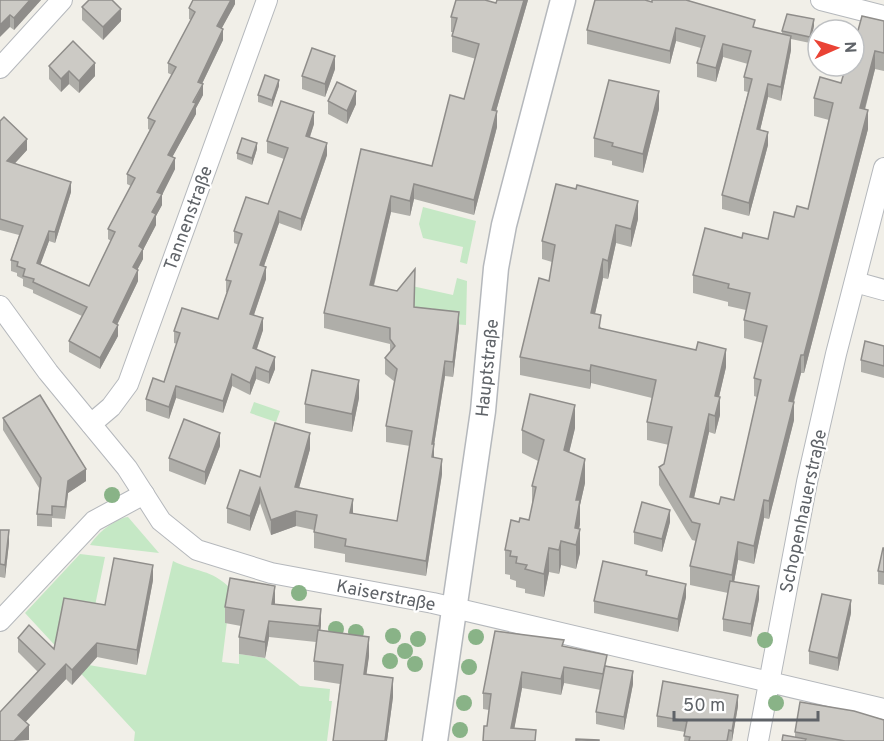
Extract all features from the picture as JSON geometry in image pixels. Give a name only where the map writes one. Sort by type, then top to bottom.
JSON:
[{"type":"street","points":[[0,68],[62,0]]},
{"type":"street","name":"Tannenstraße","points":[[91,424],[111,407],[128,384],[267,0]]},
{"type":"street","name":"Hauptstraße","points":[[435,741],[483,411],[496,268],[510,203],[563,0]]},
{"type":"street","points":[[821,0],[884,16]]},
{"type":"street","name":"Schopenhauerstraße","points":[[758,741],[807,482],[884,168]]},
{"type":"street","points":[[855,282],[884,290]]},
{"type":"street","name":"Kaiserstraße","points":[[0,306],[29,348],[128,468],[160,521],[197,550],[271,573],[455,608],[884,709]]},
{"type":"street","points":[[1,618],[94,521],[144,494]]},
{"type":"green space","points":[[423,207],[476,221],[467,264],[460,262],[463,247],[423,238],[419,224]]},
{"type":"green space","points":[[457,278],[467,281],[466,325],[453,324],[434,309],[403,307],[412,286],[453,295]]},
{"type":"green space","points":[[254,402],[280,411],[276,422],[250,413]]},
{"type":"green space","points":[[128,517],[159,553],[90,545],[107,527]]},
{"type":"green space","points":[[80,554],[105,557],[83,664],[146,675],[173,561],[210,574],[231,589],[222,662],[239,664],[239,654],[265,658],[300,686],[330,689],[329,701],[332,701],[327,741],[134,741],[135,732],[25,613]]},
{"type":"building","points":[[0,0],[30,0],[14,18],[10,15],[0,25]]},
{"type":"building","points":[[89,0],[112,0],[121,9],[103,27],[82,7]]},
{"type":"building","points":[[193,0],[231,0],[217,26],[223,29],[198,82],[203,84],[193,102],[196,103],[168,155],[175,158],[157,192],[162,194],[152,212],[156,214],[139,246],[143,249],[133,267],[138,270],[113,322],[118,325],[100,358],[69,341],[87,307],[33,282],[34,279],[23,276],[25,269],[17,266],[18,262],[11,260],[23,226],[0,219],[0,121],[4,117],[27,139],[7,161],[71,182],[55,232],[49,231],[37,263],[89,286],[115,232],[108,229],[135,178],[127,174],[155,121],[148,118],[176,67],[168,63],[195,12],[189,8]]},
{"type":"building","points":[[456,0],[485,0],[496,3],[497,0],[524,0],[492,110],[497,111],[474,200],[414,184],[410,201],[391,196],[370,285],[397,291],[415,269],[414,307],[459,312],[453,362],[445,361],[432,444],[434,444],[432,457],[442,459],[426,561],[345,546],[346,539],[314,532],[317,515],[296,511],[271,520],[260,488],[250,516],[227,508],[240,470],[260,477],[275,423],[310,433],[295,487],[353,499],[350,513],[397,521],[412,431],[386,426],[397,369],[385,358],[395,346],[390,339],[390,328],[324,313],[361,149],[432,166],[450,95],[464,99],[479,44],[452,36],[457,18],[451,17]]},
{"type":"building","points":[[595,0],[652,2],[652,0],[686,0],[755,20],[753,27],[791,36],[781,87],[768,84],[757,129],[768,132],[749,203],[722,195],[752,79],[744,77],[751,51],[723,44],[716,68],[697,63],[705,36],[676,28],[670,51],[587,30]]},
{"type":"building","points":[[787,14],[809,18],[806,18],[806,36],[782,31]]},
{"type":"building","points":[[862,16],[884,21],[884,53],[875,51],[860,108],[868,110],[804,355],[801,355],[789,401],[794,402],[769,501],[764,500],[754,546],[738,542],[732,575],[690,566],[700,524],[692,522],[659,467],[664,464],[672,427],[647,422],[656,380],[591,365],[590,371],[520,357],[539,278],[549,281],[555,245],[542,241],[556,184],[576,189],[577,185],[638,201],[631,229],[616,225],[608,261],[603,259],[591,313],[601,315],[599,328],[696,350],[698,342],[726,349],[715,396],[720,397],[715,416],[709,414],[690,497],[719,504],[721,497],[734,500],[761,380],[754,378],[767,326],[744,320],[750,293],[728,288],[729,284],[693,275],[705,228],[742,238],[743,233],[768,239],[774,212],[794,217],[797,206],[808,209],[833,103],[814,98],[820,78],[841,83],[842,78],[866,78],[866,18],[861,18]]},
{"type":"building","points":[[73,41],[95,63],[79,81],[69,71],[61,79],[49,66]]},
{"type":"building","points":[[312,48],[335,56],[325,84],[302,76]]},
{"type":"building","points":[[265,75],[279,80],[272,100],[258,95]]},
{"type":"building","points":[[609,80],[659,91],[643,154],[612,146],[613,143],[594,138]]},
{"type":"building","points":[[337,82],[356,91],[347,111],[328,101]]},
{"type":"building","points":[[281,101],[314,112],[306,136],[327,143],[301,219],[279,211],[260,265],[266,267],[250,314],[263,318],[253,348],[275,357],[269,372],[256,367],[250,383],[232,374],[223,401],[176,386],[169,407],[146,399],[153,378],[164,382],[180,333],[174,331],[182,308],[218,319],[231,281],[226,280],[242,234],[234,231],[246,197],[268,204],[288,148],[267,141]]},
{"type":"building","points":[[242,138],[257,143],[252,158],[237,153]]},
{"type":"building","points":[[865,341],[884,346],[884,366],[861,360]]},
{"type":"building","points":[[312,370],[359,380],[352,414],[305,404]]},
{"type":"building","points":[[530,394],[575,405],[564,450],[585,459],[576,500],[580,500],[575,528],[580,529],[576,545],[561,541],[559,550],[549,548],[544,574],[525,569],[527,565],[516,563],[517,557],[510,556],[511,551],[505,550],[511,520],[519,522],[520,518],[529,520],[536,487],[532,486],[544,440],[522,430]]},
{"type":"building","points":[[40,395],[86,469],[68,481],[65,507],[52,506],[52,515],[37,514],[41,478],[3,418]]},
{"type":"building","points":[[184,419],[220,433],[205,472],[169,458]]},
{"type":"building","points":[[642,502],[670,510],[662,539],[634,532]]},
{"type":"building","points":[[0,530],[9,530],[5,565],[0,564]]},
{"type":"building","points":[[884,548],[884,572],[878,571]]},
{"type":"building","points":[[114,558],[153,565],[137,650],[97,643],[72,670],[66,664],[18,715],[29,725],[14,741],[0,741],[0,712],[45,664],[18,638],[29,625],[54,649],[64,598],[105,605]]},
{"type":"building","points":[[603,561],[647,571],[646,575],[686,584],[678,619],[594,601]]},
{"type":"building","points":[[230,578],[275,586],[272,604],[321,609],[319,626],[269,621],[265,642],[239,637],[244,610],[225,607]]},
{"type":"building","points":[[730,581],[759,586],[751,624],[723,619]]},
{"type":"building","points":[[822,594],[851,600],[838,658],[809,651]]},
{"type":"building","points":[[318,630],[369,637],[364,674],[393,678],[385,741],[333,741],[343,665],[314,661]]},
{"type":"building","points":[[495,631],[564,640],[562,646],[607,655],[603,674],[564,667],[561,679],[522,672],[511,728],[536,730],[535,741],[483,741],[491,694],[483,693]]},
{"type":"building","points":[[605,666],[633,671],[624,717],[596,712]]},
{"type":"building","points":[[663,681],[738,695],[732,731],[729,730],[727,741],[689,741],[690,737],[684,736],[687,721],[657,716]]},
{"type":"building","points":[[800,702],[854,711],[884,720],[884,741],[845,741],[795,732]]},
{"type":"building","points":[[783,735],[806,739],[805,741],[782,741]]},
{"type":"building","points":[[576,739],[599,740],[599,741],[576,741]]}]
